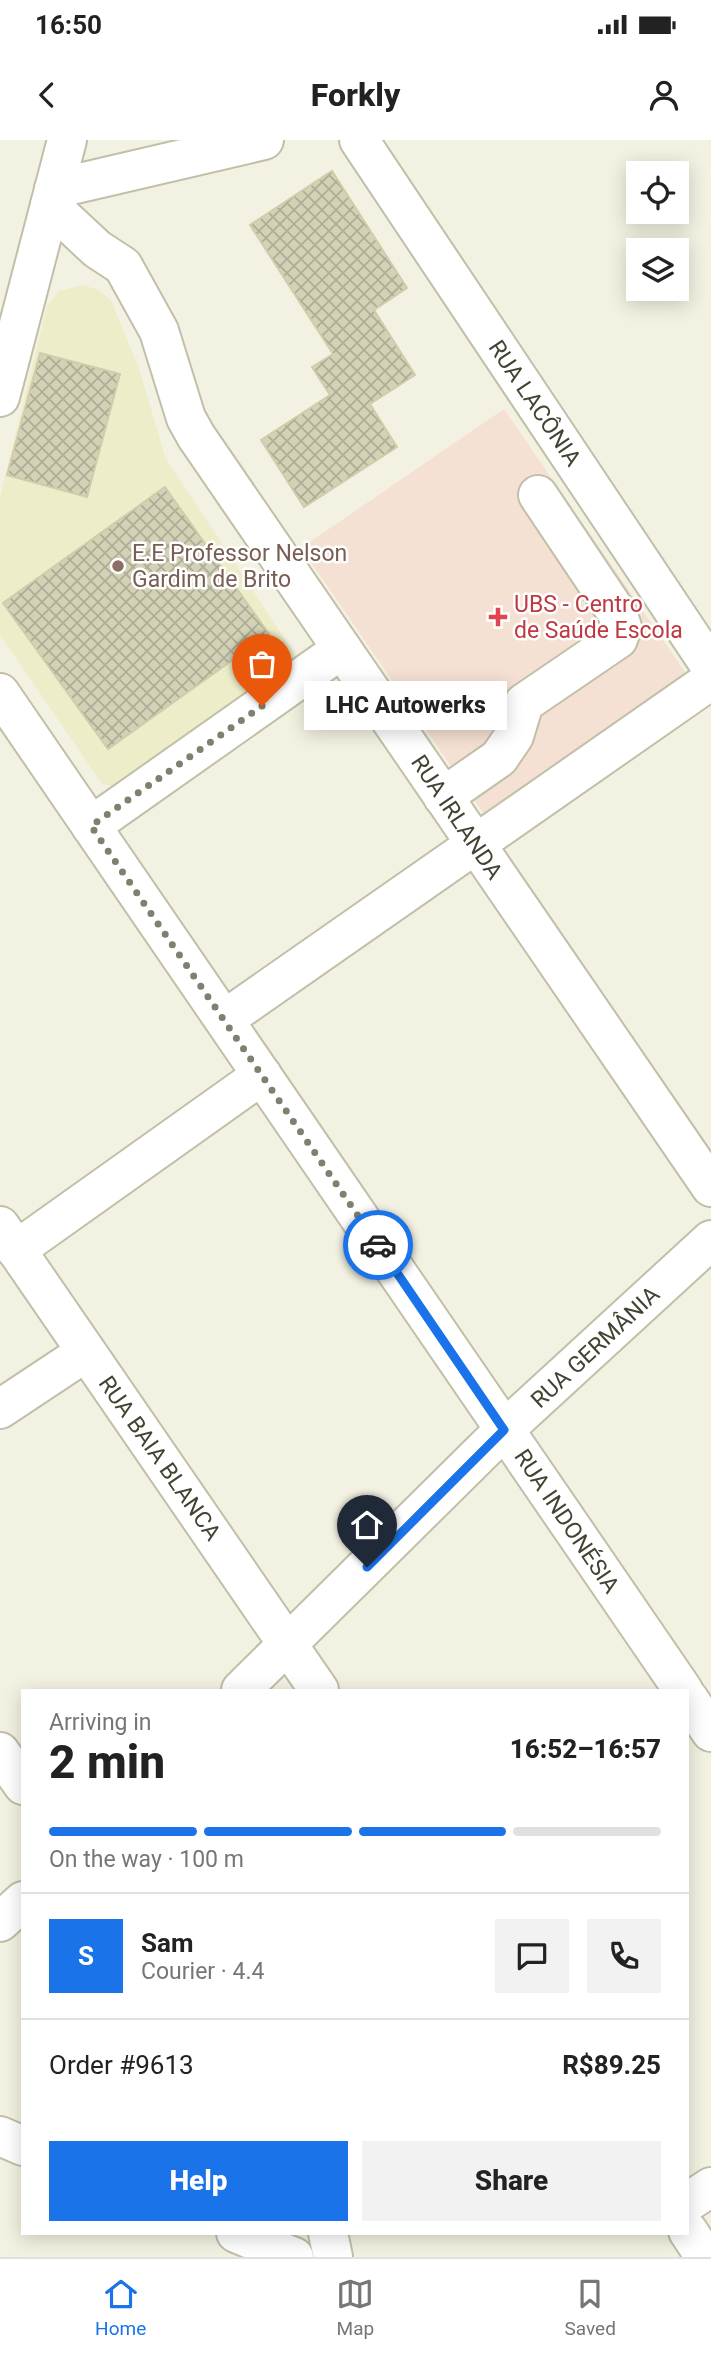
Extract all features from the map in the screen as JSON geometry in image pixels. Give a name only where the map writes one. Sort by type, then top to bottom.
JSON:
[{"type":"street","points":[[0,397],[67,140]]},
{"type":"street","points":[[52,197],[264,140]]},
{"type":"street","name":"RUA LACÔNIA","points":[[359,140],[711,667]]},
{"type":"street","name":"RUA IRLANDA","points":[[52,197],[97,249],[123,266],[159,331],[186,418],[196,436],[711,1187]]},
{"type":"street","points":[[443,796],[499,758],[514,736],[524,704],[618,639],[621,627],[617,613],[538,495]]},
{"type":"street","points":[[91,826],[342,649]]},
{"type":"street","points":[[225,1019],[711,680]]},
{"type":"street","name":"RUA INDONÉSIA","points":[[0,693],[682,1689]]},
{"type":"street","points":[[8,1238],[262,1075]]},
{"type":"street","name":"RUA BAIA BLANCA","points":[[8,1238],[318,1689]]},
{"type":"street","name":"RUA GERMÂNIA","points":[[242,1689],[504,1430],[711,1240]]},
{"type":"street","points":[[0,1409],[86,1352]]},
{"type":"street","points":[[689,1699],[711,1732]]},
{"type":"street","points":[[0,1752],[21,1782]]},
{"type":"street","points":[[0,1922],[21,1903]]},
{"type":"street","points":[[0,2136],[21,2145]]},
{"type":"street","points":[[689,2202],[711,2187]]},
{"type":"street","points":[[689,2233],[705,2257]]},
{"type":"street","points":[[241,2235],[294,2257]]},
{"type":"street","points":[[328,2235],[333,2257]]},
{"type":"shaded area","name":"E.E Professor Nelson Gardim de Brito","points":[[82,285],[99,290],[111,300],[140,371],[165,457],[296,656],[113,786],[102,784],[0,635],[0,497],[47,306],[59,291]]},
{"type":"shaded area","name":"UBS - Centro de Saúde Escola","points":[[504,409],[694,685],[490,823],[301,548]]},
{"type":"building","points":[[332,171],[407,288],[374,310],[415,375],[370,404],[397,447],[304,507],[261,440],[330,395],[312,367],[333,354],[250,225]]},
{"type":"building","points":[[40,353],[120,374],[87,497],[7,475]]},
{"type":"building","points":[[165,487],[269,634],[108,749],[3,603]]},
{"type":"way so far","points":[[262,706],[91,826],[378,1245]]},
{"type":"place","name":"E.E Professor Nelson Gardim de Brito","points":[[118,566]]},
{"type":"place","name":"UBS - Centro de Saúde Escola","points":[[498,617]]},
{"type":"place","name":"LHC Autowerks","points":[[262,706]]},
{"type":"route","points":[[367,1567],[504,1430],[378,1245]]}]
